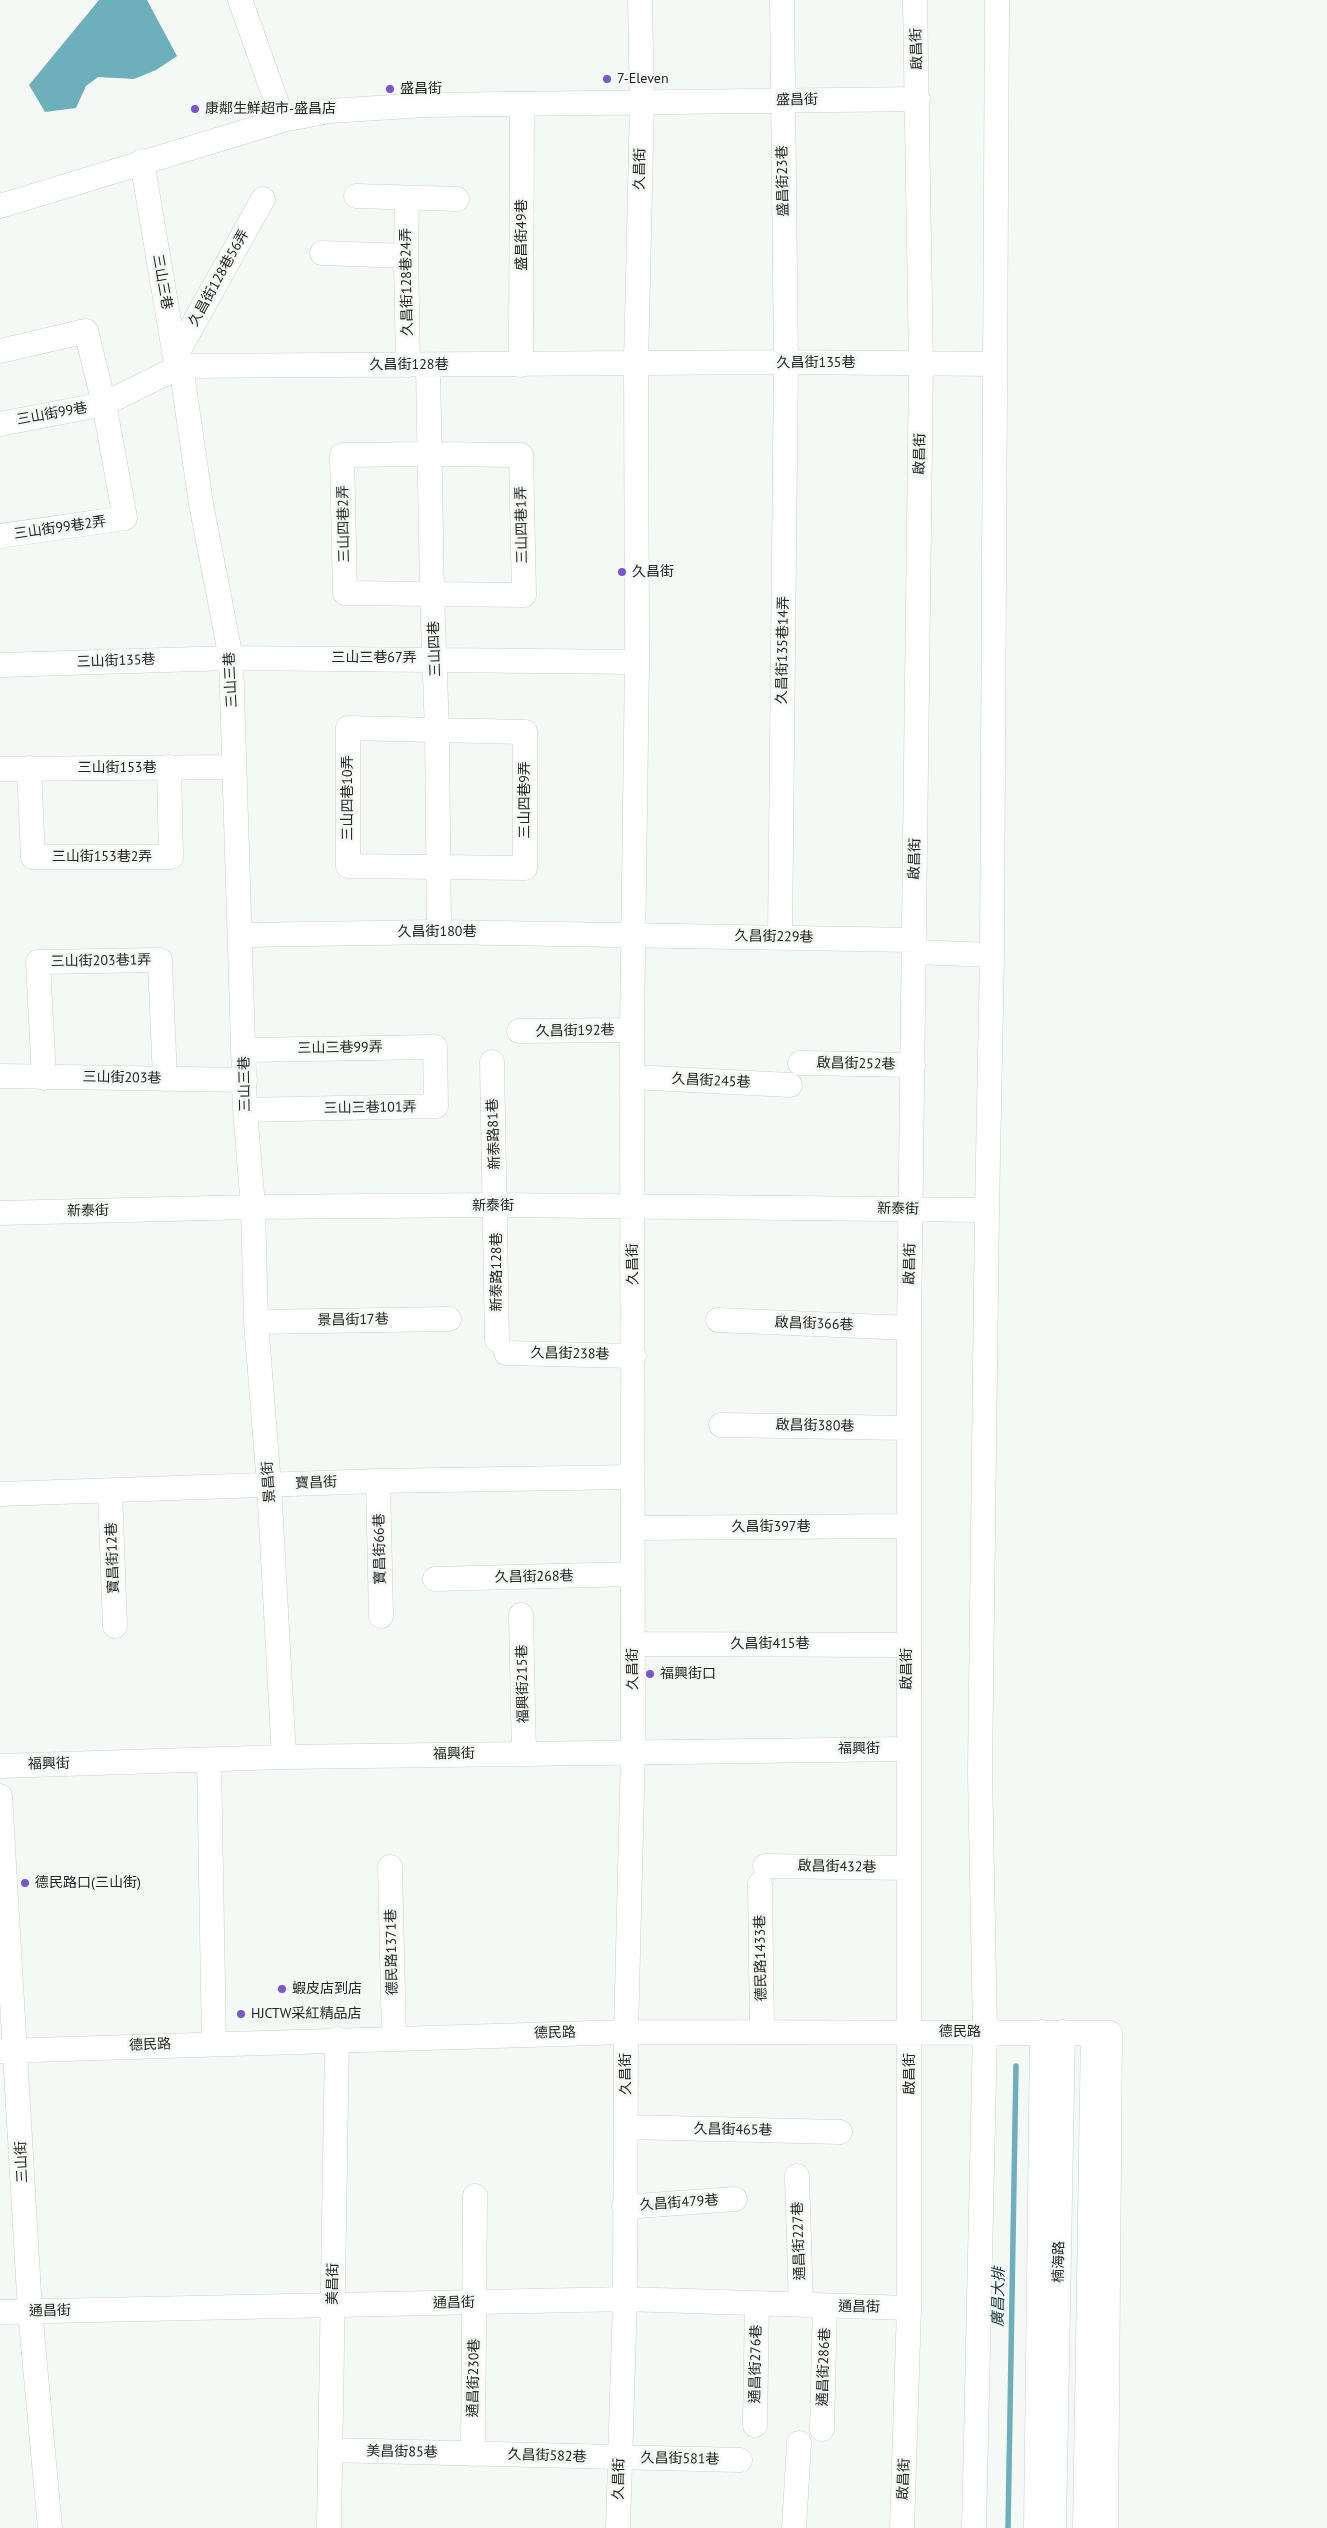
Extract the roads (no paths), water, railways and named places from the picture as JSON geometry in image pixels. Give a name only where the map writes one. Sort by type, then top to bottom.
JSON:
[{"type":"street","points":[[240,0],[283,120]]},
{"type":"street","name":"久昌街","points":[[618,2528],[625,2300],[626,2032],[633,1751],[632,1477],[634,1356],[632,1030],[637,662],[636,364],[642,104],[640,0]]},
{"type":"street","name":"盛昌街23巷","points":[[782,0],[786,362]]},
{"type":"street","name":"啟昌街","points":[[902,2528],[909,2308],[910,2032],[907,1645],[921,364],[915,0]]},
{"type":"street","points":[[974,2528],[985,2031],[980,1772],[986,1210],[992,955],[997,0]]},
{"type":"street","name":"盛昌街","points":[[0,206],[142,161],[283,120],[329,111],[426,105],[642,104],[918,99]]},
{"type":"street","name":"盛昌街49巷","points":[[521,365],[522,105]]},
{"type":"street","name":"三山三巷","points":[[142,161],[178,361],[201,504],[231,658],[242,936],[245,1110],[253,1207]]},
{"type":"street","points":[[356,196],[457,199]]},
{"type":"street","name":"久昌街128巷24弄","points":[[407,199],[406,256],[418,365]]},
{"type":"street","name":"久昌街128巷56弄","points":[[178,361],[263,200]]},
{"type":"street","points":[[322,253],[406,256]]},
{"type":"street","points":[[0,351],[86,331],[104,404]]},
{"type":"street","name":"久昌街128巷","points":[[178,361],[418,365],[636,364]]},
{"type":"street","name":"三山街99巷","points":[[0,424],[104,404],[178,361]]},
{"type":"street","name":"久昌街135巷","points":[[636,364],[786,362],[995,364]]},
{"type":"street","name":"久昌街135巷14弄","points":[[780,937],[786,362]]},
{"type":"street","name":"三山四巷","points":[[418,365],[429,454],[437,730],[438,932]]},
{"type":"street","name":"三山街99巷2弄","points":[[0,536],[124,518],[104,404]]},
{"type":"street","name":"三山四巷1弄","points":[[429,454],[521,454],[524,595],[432,594]]},
{"type":"street","name":"三山四巷2弄","points":[[429,454],[342,455],[345,593],[432,594]]},
{"type":"street","name":"三山三巷67弄","points":[[231,658],[637,662]]},
{"type":"street","name":"三山街135巷","points":[[0,665],[231,658]]},
{"type":"street","name":"三山四巷10弄","points":[[437,730],[348,728],[348,866],[439,868]]},
{"type":"street","name":"三山四巷9弄","points":[[437,730],[525,732],[526,868],[439,868]]},
{"type":"street","name":"三山街153巷2弄","points":[[29,768],[33,857],[171,857],[169,767]]},
{"type":"street","name":"三山街153巷","points":[[0,769],[234,767]]},
{"type":"street","name":"久昌街180巷","points":[[242,936],[438,932],[633,933]]},
{"type":"street","name":"久昌街229巷","points":[[633,933],[780,937],[915,946],[992,955]]},
{"type":"street","name":"三山街203巷1弄","points":[[44,1078],[38,962],[160,960],[165,1079]]},
{"type":"street","name":"久昌街192巷","points":[[519,1032],[632,1030]]},
{"type":"street","name":"三山三巷99弄","points":[[245,1050],[435,1047]]},
{"type":"street","name":"三山三巷101弄","points":[[245,1110],[436,1106],[435,1047]]},
{"type":"street","name":"新泰路81巷","points":[[492,1062],[496,1205]]},
{"type":"street","name":"啟昌街252巷","points":[[800,1063],[913,1065]]},
{"type":"street","name":"三山街203巷","points":[[0,1076],[245,1080]]},
{"type":"street","name":"久昌街245巷","points":[[632,1077],[790,1085]]},
{"type":"street","name":"新泰街","points":[[0,1213],[253,1207],[496,1205],[986,1210]]},
{"type":"street","name":"新泰路128巷","points":[[496,1205],[502,1346]]},
{"type":"street","name":"景昌街","points":[[253,1207],[256,1322],[270,1485],[284,1757]]},
{"type":"street","name":"景昌街17巷","points":[[256,1322],[449,1319]]},
{"type":"street","name":"啟昌街366巷","points":[[718,1320],[909,1328]]},
{"type":"street","name":"久昌街238巷","points":[[502,1346],[634,1356]]},
{"type":"street","name":"啟昌街380巷","points":[[721,1425],[909,1428]]},
{"type":"street","name":"寶昌街","points":[[0,1494],[378,1482],[632,1477]]},
{"type":"street","name":"寶昌街66巷","points":[[378,1482],[381,1616]]},
{"type":"street","name":"寶昌街12巷","points":[[110,1491],[115,1626]]},
{"type":"street","name":"久昌街397巷","points":[[633,1528],[908,1526]]},
{"type":"street","name":"久昌街268巷","points":[[435,1579],[633,1574]]},
{"type":"street","name":"福興街215巷","points":[[521,1615],[524,1753]]},
{"type":"street","name":"久昌街415巷","points":[[633,1644],[907,1645]]},
{"type":"street","name":"福興街","points":[[0,1766],[284,1757],[633,1751],[908,1749]]},
{"type":"street","points":[[209,1760],[214,2043]]},
{"type":"street","name":"三山街","points":[[0,1796],[8,2050],[50,2528]]},
{"type":"street","name":"德民路1371巷","points":[[390,1867],[394,2038]]},
{"type":"street","name":"啟昌街432巷","points":[[762,1875],[909,1868]]},
{"type":"street","name":"德民路1433巷","points":[[762,1875],[762,2032]]},
{"type":"street","name":"德民路","points":[[8,2050],[626,2032],[985,2031],[1101,2033],[1096,2493]]},
{"type":"street","name":"楠海路","points":[[1046,2492],[1052,2032]]},
{"type":"street","name":"美昌街","points":[[329,2528],[337,2039]]},
{"type":"street","name":"久昌街465巷","points":[[626,2127],[840,2132]]},
{"type":"street","name":"通昌街227巷","points":[[797,2176],[801,2305]]},
{"type":"street","name":"通昌街230巷","points":[[474,2454],[475,2196]]},
{"type":"street","name":"久昌街479巷","points":[[624,2207],[735,2199]]},
{"type":"street","name":"通昌街","points":[[0,2312],[625,2300],[909,2308]]},
{"type":"street","name":"通昌街276巷","points":[[755,2425],[757,2304]]},
{"type":"street","name":"通昌街286巷","points":[[822,2429],[826,2306]]},
{"type":"street","points":[[794,2528],[799,2443]]},
{"type":"street","name":"美昌街85巷","points":[[330,2450],[474,2454]]},
{"type":"street","name":"久昌街582巷","points":[[474,2454],[620,2458]]},
{"type":"street","name":"久昌街581巷","points":[[620,2458],[740,2460]]},
{"type":"street","points":[[1036,2528],[1046,2492]]},
{"type":"street","points":[[1046,2492],[1054,2528]]},
{"type":"street","points":[[1085,2528],[1096,2493]]},
{"type":"street","points":[[1096,2493],[1106,2528]]},
{"type":"water","points":[[99,0],[147,0],[177,56],[156,70],[134,79],[98,77],[86,86],[76,108],[45,112],[29,85]]},
{"type":"waterway","name":"廣昌大排","points":[[1008,2528],[1016,2066]]},
{"type":"place","name":"7-Eleven","points":[[607,79]]},
{"type":"place","name":"盛昌街","points":[[390,89]]},
{"type":"place","name":"康鄰生鮮超市-盛昌店","points":[[195,109]]},
{"type":"place","name":"久昌街","points":[[622,572]]},
{"type":"place","name":"福興街口","points":[[650,1674]]},
{"type":"place","name":"德民路口(三山街)","points":[[25,1883]]},
{"type":"place","name":"蝦皮店到店","points":[[282,1989]]},
{"type":"place","name":"HJCTW采紅精品店","points":[[241,2014]]}]
